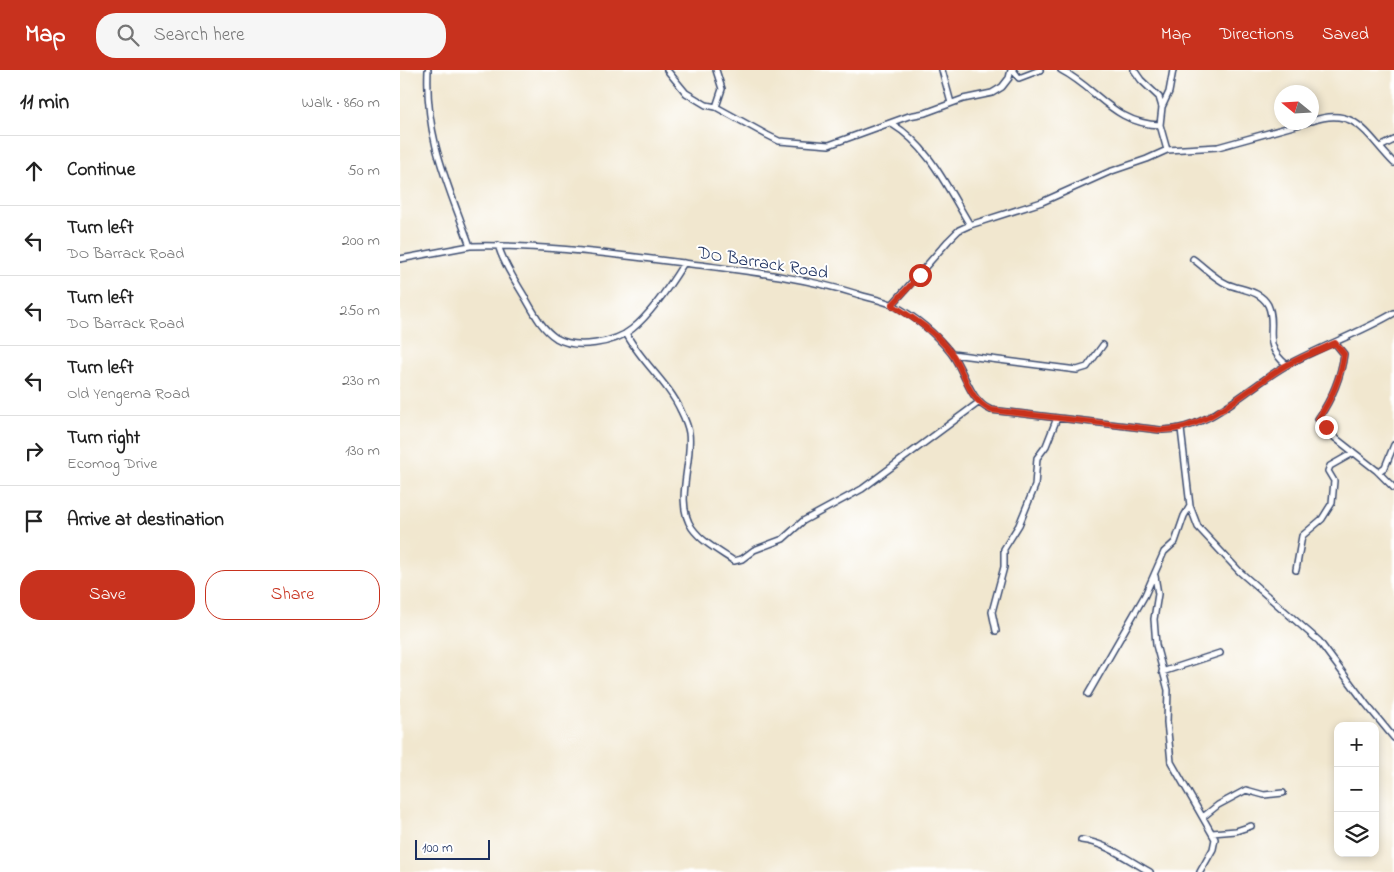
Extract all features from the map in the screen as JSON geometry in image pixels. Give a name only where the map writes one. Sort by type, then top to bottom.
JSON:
[{"type":"street","points":[[428,70],[427,87],[433,141],[470,246]]},
{"type":"street","points":[[667,70],[686,93],[706,105],[716,107],[780,141],[829,145],[866,130],[892,124],[951,103],[992,93],[1006,82],[1012,70],[1019,78],[1040,70]]},
{"type":"street","points":[[716,70],[722,89],[716,107]]},
{"type":"street","points":[[942,70],[951,103]]},
{"type":"street","points":[[1062,70],[1076,78],[1125,118],[1160,125]]},
{"type":"street","points":[[1134,70],[1141,80],[1159,97],[1162,107]]},
{"type":"street","points":[[1167,150],[1160,125],[1162,107],[1169,92],[1173,70]]},
{"type":"street","points":[[1319,120],[1340,116],[1350,120],[1380,147],[1394,163]]},
{"type":"street","points":[[892,124],[901,129],[929,156],[970,225]]},
{"type":"street","points":[[892,305],[948,241],[959,230],[970,225],[1042,202],[1108,172],[1167,150],[1218,147],[1279,130]]},
{"type":"street","points":[[1380,147],[1394,140]]},
{"type":"street","name":"DO Barrack Road","points":[[400,259],[470,246],[498,246],[554,249],[684,263],[804,280],[892,305],[924,324],[952,354],[978,403]]},
{"type":"street","points":[[498,246],[502,259],[537,318],[556,338],[569,344],[584,345],[602,342],[626,333],[643,318],[684,263]]},
{"type":"street","points":[[1192,259],[1228,284],[1257,294],[1263,299],[1268,306],[1269,327],[1276,355],[1287,365]]},
{"type":"street","points":[[626,333],[632,346],[675,400],[689,432],[684,482],[686,513],[690,526],[702,540],[734,560],[742,559],[754,550],[782,539],[803,521],[862,489],[978,403],[991,410],[1160,430],[1181,429],[1230,404],[1287,365],[1394,313]]},
{"type":"street","points":[[1335,343],[1344,354],[1343,362],[1337,381],[1318,419],[1334,437],[1378,472],[1394,488]]},
{"type":"street","points":[[952,354],[1078,370],[1087,367],[1103,345]]},
{"type":"street","points":[[996,631],[992,612],[1004,567],[1004,549],[1019,525],[1035,486],[1037,458],[1046,446],[1057,418]]},
{"type":"street","points":[[1181,429],[1190,506],[1198,527],[1210,542],[1265,595],[1319,640],[1394,738]]},
{"type":"street","points":[[1378,472],[1385,466],[1394,445]]},
{"type":"street","points":[[1296,570],[1302,536],[1322,519],[1332,503],[1334,481],[1328,471],[1330,466],[1353,453]]},
{"type":"street","points":[[1088,694],[1155,576],[1157,565],[1164,552],[1175,542],[1184,516],[1190,506]]},
{"type":"street","points":[[1155,576],[1158,594],[1154,619],[1162,672],[1168,690],[1167,722],[1171,762],[1215,839],[1214,849],[1200,872]]},
{"type":"street","points":[[1162,672],[1220,654]]},
{"type":"street","points":[[1203,817],[1218,805],[1246,790],[1264,795],[1283,793]]},
{"type":"street","points":[[1212,832],[1236,831],[1251,826]]},
{"type":"street","points":[[1081,840],[1090,841],[1124,855],[1150,872]]},
{"type":"route","points":[[920,275],[892,305],[924,324],[936,336],[952,354],[978,403],[991,410],[1171,431],[1199,421],[1230,404],[1287,365],[1335,343],[1344,354],[1337,381],[1324,411],[1318,419],[1326,427]]}]
